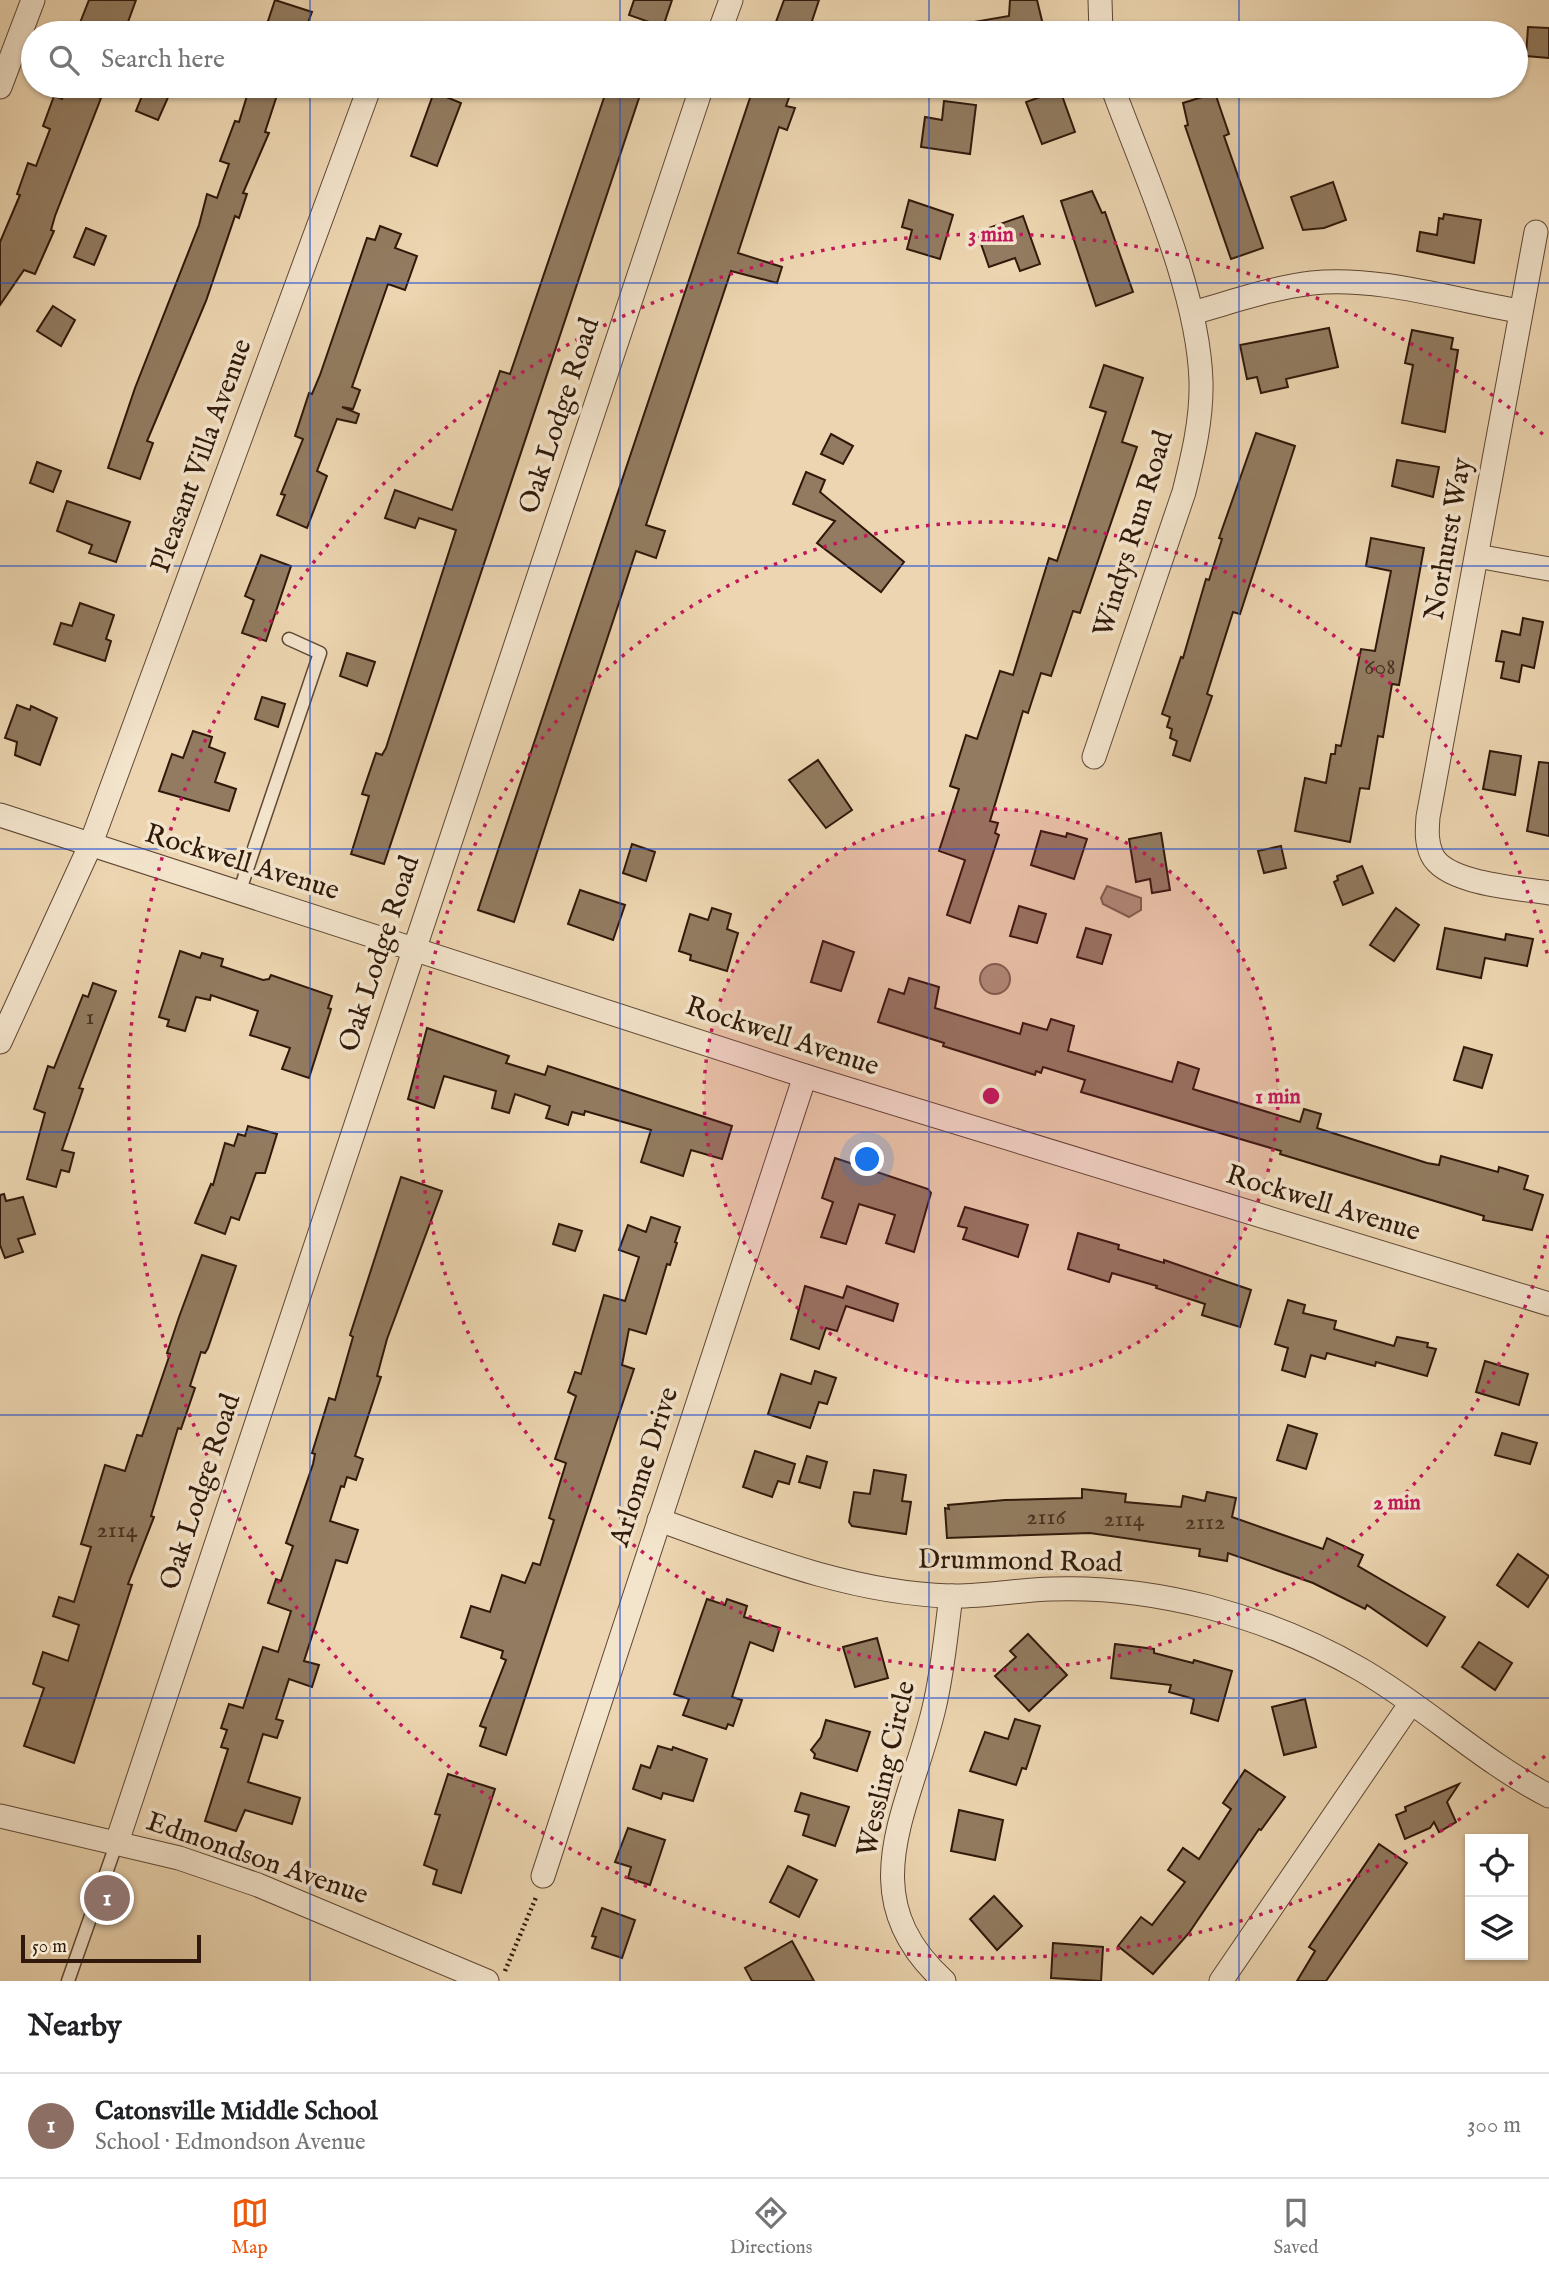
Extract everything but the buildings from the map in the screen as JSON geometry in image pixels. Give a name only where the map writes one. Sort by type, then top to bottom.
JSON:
[{"type":"street","points":[[25,21],[33,0]]},
{"type":"street","points":[[723,21],[730,0]]},
{"type":"street","points":[[1100,0],[1101,21]]},
{"type":"street","points":[[0,87],[21,32]]},
{"type":"street","name":"Pleasant Villa Avenue","points":[[0,1042],[90,846],[365,98]]},
{"type":"street","name":"Oak Lodge Road","points":[[117,1842],[698,98]]},
{"type":"street","name":"Windys Run Road","points":[[1094,757],[1184,492],[1194,452],[1201,382],[1192,313],[1116,98]]},
{"type":"street","name":"Norhurst Way","points":[[1536,232],[1519,311],[1428,817],[1427,839],[1432,857],[1444,869],[1463,878],[1549,893]]},
{"type":"street","points":[[1192,313],[1277,289],[1314,283],[1352,283],[1519,311]]},
{"type":"street","points":[[1477,556],[1549,569]]},
{"type":"street","name":"Rockwell Avenue","points":[[0,815],[805,1076],[1549,1304]]},
{"type":"street","name":"Arlonne Drive","points":[[543,1876],[805,1076]]},
{"type":"street","name":"Drummond Road","points":[[659,1520],[835,1578],[951,1596],[1052,1588],[1106,1590],[1209,1608],[1318,1647],[1362,1670],[1494,1764],[1549,1796]]},
{"type":"street","name":"Wessling Circle","points":[[944,1981],[922,1962],[906,1939],[895,1911],[892,1880],[895,1838],[934,1707],[951,1596]]},
{"type":"street","points":[[1221,1981],[1411,1703]]},
{"type":"street","name":"Edmondson Avenue","points":[[0,1815],[179,1858],[258,1885],[487,1981]]},
{"type":"lane","points":[[239,893],[320,653],[289,639]]},
{"type":"lane","points":[[68,1981],[117,1842]]},
{"type":"path","points":[[501,1981],[543,1876]]},
{"type":"shaded area","points":[[1107,886],[1141,898],[1141,910],[1129,917],[1103,904],[1101,898]]},
{"type":"shaded area","points":[[995,964],[1006,968],[1010,979],[1006,990],[995,994],[984,990],[980,979],[984,968]]},
{"type":"place","name":"Catonsville Middle School","points":[[107,1898]]}]
